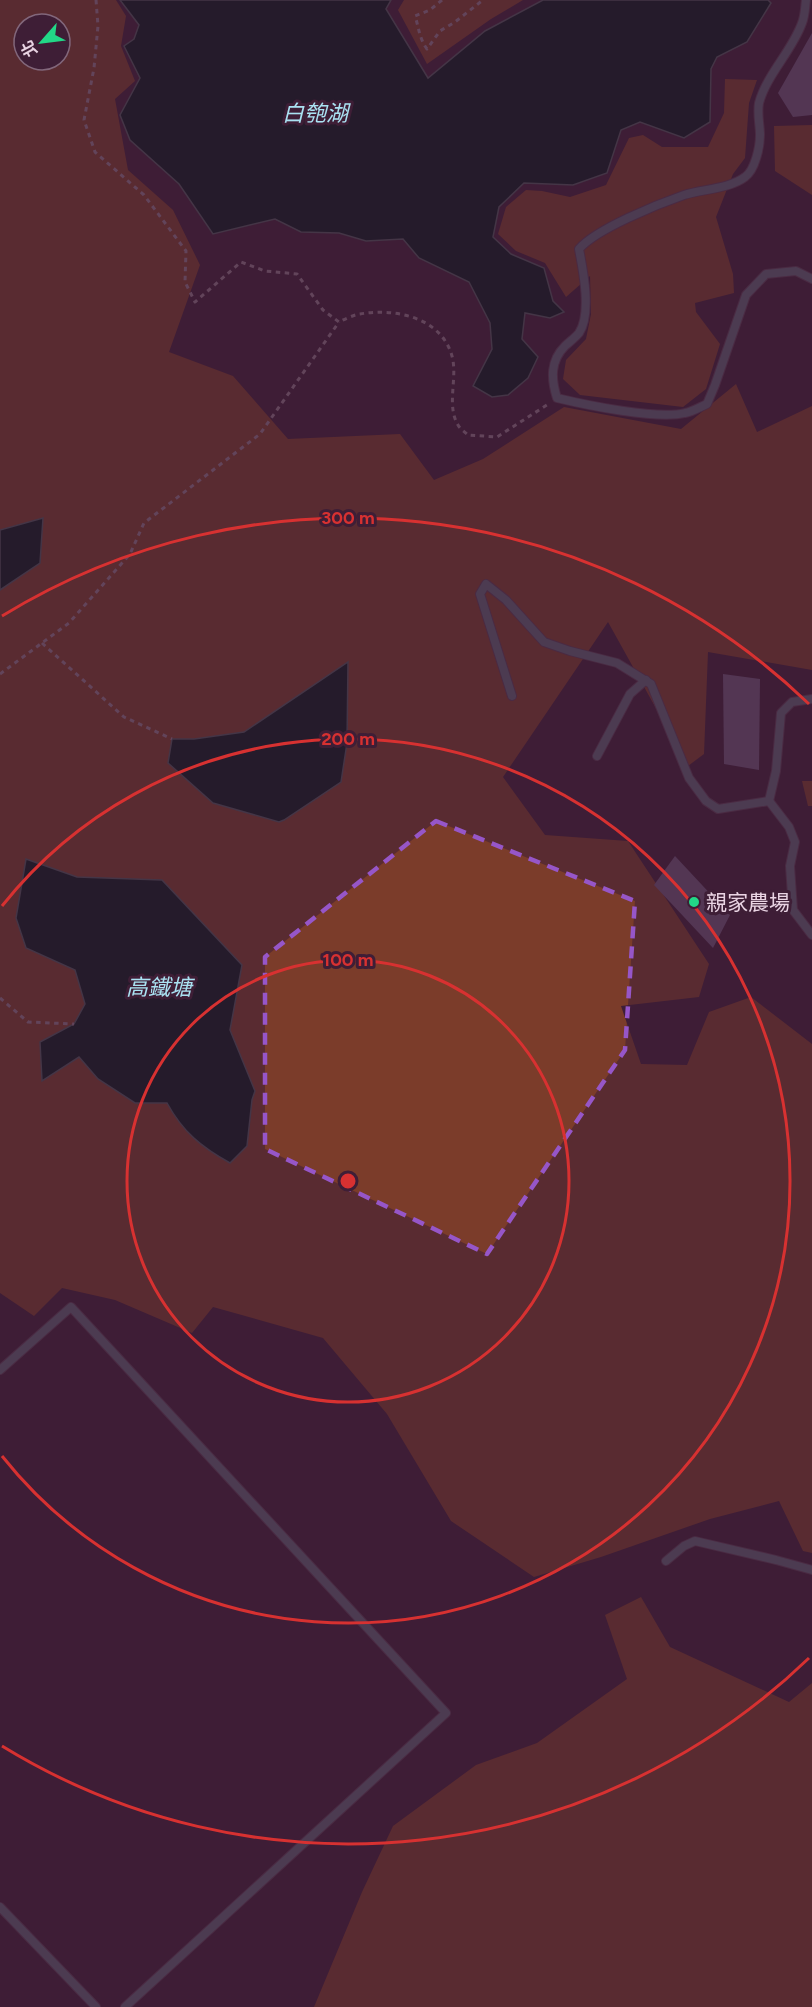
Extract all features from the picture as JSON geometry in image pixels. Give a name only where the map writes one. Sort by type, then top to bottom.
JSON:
[{"type":"lane","points":[[806,0],[802,23],[762,93],[758,106],[760,136],[756,160],[748,176],[736,183],[684,195],[645,210],[586,240],[579,249],[585,302],[584,318],[579,333],[558,354],[554,362],[551,381],[557,398],[587,405],[653,414],[684,414],[707,404],[746,295],[766,274],[796,271],[812,279]]},
{"type":"lane","points":[[512,696],[480,594],[486,585],[506,600],[544,642],[617,663],[651,684],[689,778],[706,801],[718,809],[769,801]]},
{"type":"lane","points":[[597,756],[630,694],[646,681]]},
{"type":"lane","points":[[769,801],[776,771],[781,713],[792,702],[812,699]]},
{"type":"lane","points":[[769,801],[789,827],[795,842],[790,866],[793,910],[812,935]]},
{"type":"lane","points":[[0,1370],[71,1307],[446,1713],[124,2007]]},
{"type":"lane","points":[[666,1561],[684,1546],[695,1541],[812,1570]]},
{"type":"lane","points":[[0,1907],[96,2007]]},
{"type":"path","points":[[96,0],[98,26],[94,68],[84,120],[95,152],[144,195],[186,250],[185,282],[195,302],[241,262],[265,271],[297,274],[323,310],[339,322]]},
{"type":"path","points":[[442,0],[430,10],[415,16],[419,27],[419,39],[427,49],[440,31],[483,0]]},
{"type":"path","points":[[0,674],[69,623],[99,592],[130,554],[144,523],[260,434],[339,322],[358,314],[397,313],[416,317],[432,327],[448,346],[453,358],[453,406],[458,425],[468,435],[497,437],[557,398]]},
{"type":"path","points":[[42,643],[124,717],[172,739]]},
{"type":"path","points":[[0,998],[28,1022],[74,1024]]},
{"type":"highlighted area","points":[[436,821],[635,901],[625,1050],[487,1254],[265,1149],[265,957]]},
{"type":"shaded area","points":[[0,0],[116,0],[126,16],[121,46],[135,81],[115,99],[128,170],[173,210],[200,265],[169,352],[233,376],[288,439],[400,434],[434,480],[483,459],[564,407],[681,429],[736,384],[757,432],[812,406],[812,670],[708,652],[704,754],[688,766],[608,622],[503,777],[545,835],[628,841],[709,964],[699,997],[621,1006],[641,1064],[687,1065],[709,1012],[751,997],[812,1044],[812,1553],[803,1551],[779,1501],[710,1519],[601,1557],[534,1577],[451,1521],[387,1414],[323,1338],[213,1307],[192,1333],[115,1300],[62,1288],[34,1316],[0,1293]]},
{"type":"shaded area","points":[[404,0],[523,0],[491,19],[427,64],[398,10]]},
{"type":"shaded area","points":[[725,79],[757,80],[749,103],[745,158],[733,174],[716,217],[733,274],[734,293],[695,303],[696,312],[720,344],[706,389],[683,407],[580,395],[563,379],[566,360],[586,339],[591,314],[590,276],[566,297],[545,263],[516,251],[498,234],[506,207],[526,190],[570,197],[606,185],[629,138],[643,135],[662,147],[708,147],[724,113]]},
{"type":"shaded area","points":[[812,125],[812,195],[775,171],[774,126]]},
{"type":"shaded area","points":[[802,781],[812,781],[812,806],[808,806]]},
{"type":"shaded area","points":[[641,1597],[670,1647],[789,1702],[812,1683],[812,2007],[314,2007],[362,1892],[393,1826],[476,1765],[537,1743],[627,1679],[605,1615]]},
{"type":"water","name":"白匏湖","points":[[120,0],[391,0],[386,9],[428,78],[485,31],[543,0],[768,0],[771,3],[747,42],[717,57],[711,69],[710,122],[684,138],[640,122],[621,130],[607,173],[573,185],[524,183],[499,207],[493,237],[511,254],[544,268],[553,301],[564,312],[550,318],[525,313],[522,339],[538,357],[528,378],[508,395],[492,397],[473,386],[492,349],[490,323],[469,282],[419,258],[403,239],[366,241],[339,233],[301,232],[275,219],[213,234],[179,184],[130,140],[120,115],[140,78],[124,46],[134,39],[139,25]]},
{"type":"water","points":[[43,518],[40,563],[0,590],[0,530]]},
{"type":"water","points":[[348,662],[347,743],[341,782],[284,820],[279,822],[213,803],[168,763],[172,739],[194,739],[244,732]]},
{"type":"water","name":"高鐵塘","points":[[26,859],[77,877],[162,880],[242,965],[230,1030],[255,1091],[247,1146],[230,1163],[210,1151],[186,1131],[167,1103],[135,1103],[98,1079],[79,1057],[42,1081],[40,1042],[74,1024],[85,1004],[75,970],[26,948],[16,918]]},
{"type":"building","points":[[812,33],[812,115],[793,117],[778,93]]},
{"type":"building","points":[[723,674],[760,679],[759,770],[724,764]]},
{"type":"building","name":"親家農場","points":[[675,856],[730,915],[713,948],[654,885]]},
{"type":"place","name":"親家農場","points":[[694,902]]}]
